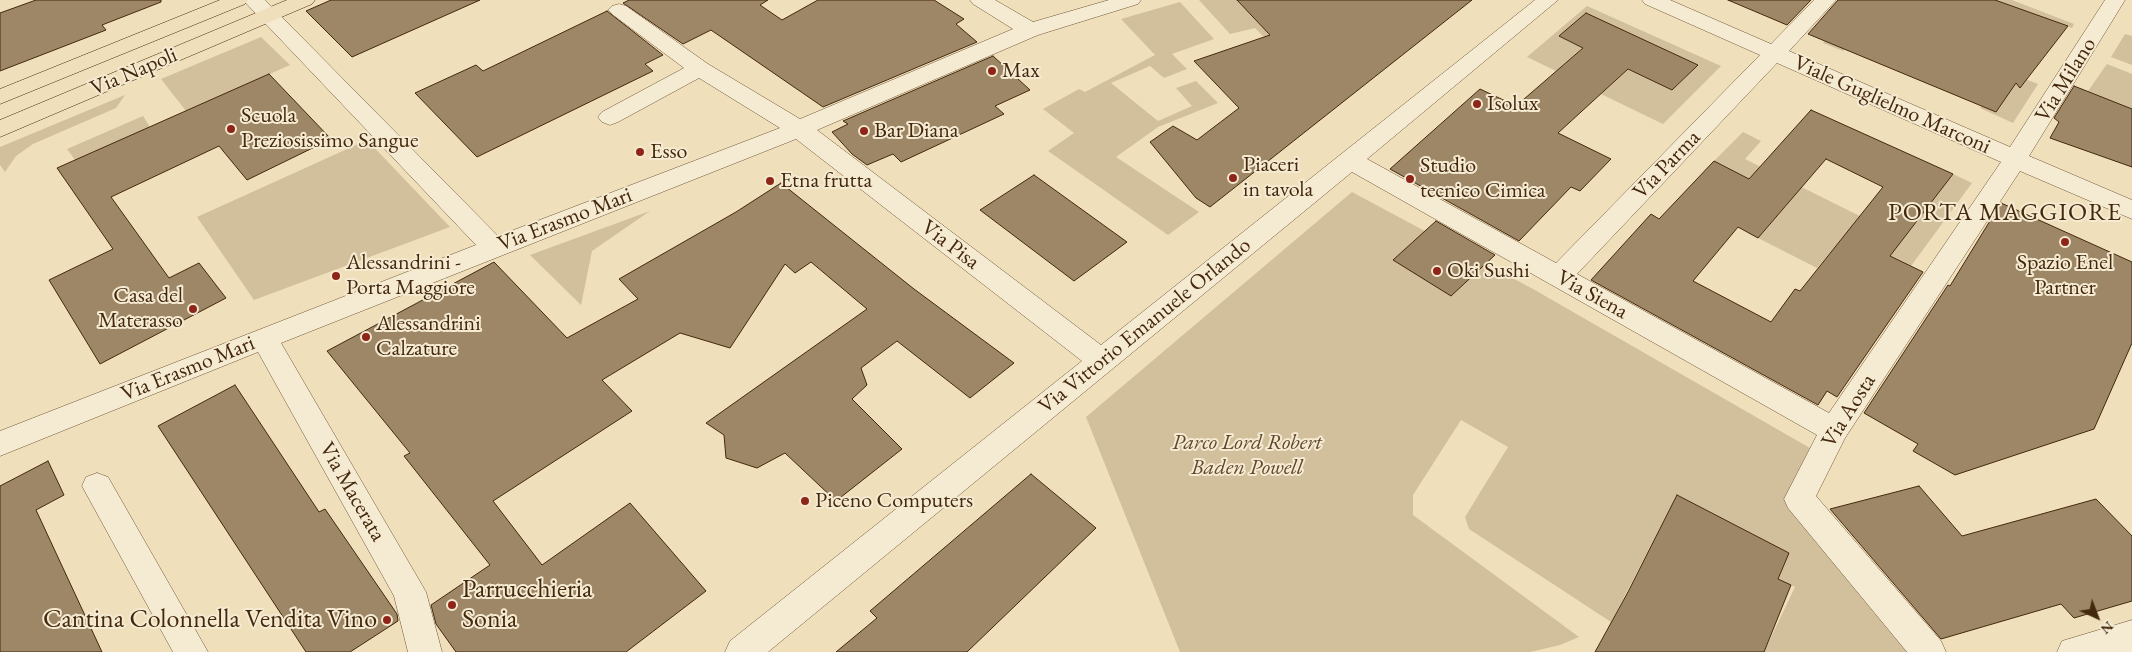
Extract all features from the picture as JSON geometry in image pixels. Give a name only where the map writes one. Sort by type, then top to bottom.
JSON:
[{"type":"main road","name":"Via Napoli","points":[[0,97],[238,0]]},
{"type":"main road","name":"Via Napoli","points":[[0,128],[261,8],[305,0]]},
{"type":"street","points":[[980,0],[1030,30]]},
{"type":"street","name":"Via Erasmo Mari","points":[[0,444],[264,338],[799,129],[1030,30],[1131,0]]},
{"type":"street","name":"Via Vittorio Emanuele Orlando","points":[[742,652],[1548,0]]},
{"type":"street","name":"Viale Guglielmo Marconi","points":[[1652,0],[2132,210]]},
{"type":"street","name":"Via Parma","points":[[1559,276],[1826,0]]},
{"type":"street","name":"Via Milano","points":[[2016,159],[2115,0]]},
{"type":"street","points":[[261,8],[494,248]]},
{"type":"street","name":"Via Pisa","points":[[619,10],[700,69],[799,129],[1102,361]]},
{"type":"street","points":[[610,118],[700,69]]},
{"type":"street","name":"Via Aosta","points":[[1929,652],[1799,499],[1834,430],[2016,159]]},
{"type":"street","name":"Via Siena","points":[[1350,160],[1834,430]]},
{"type":"street","name":"Via Macerata","points":[[264,338],[410,592],[424,652]]},
{"type":"street","points":[[97,486],[191,652]]},
{"type":"street","points":[[2074,652],[2132,636]]},
{"type":"green space","points":[[1199,0],[1237,0],[1278,43],[1267,40],[1255,28],[1230,34]]},
{"type":"green space","points":[[1861,0],[2012,0],[2074,24],[2072,28],[2006,4],[1970,58],[2038,84],[2013,123],[1980,108],[1982,106],[1845,49],[1843,51],[1823,43]]},
{"type":"green space","points":[[1180,2],[1214,39],[1172,54],[1187,69],[1164,78],[1150,66],[1111,83],[1158,121],[1192,106],[1176,88],[1196,81],[1218,103],[1158,127],[1116,157],[1199,212],[1168,235],[1048,151],[1074,133],[1043,109],[1079,89],[1085,92],[1155,55],[1121,19]]},
{"type":"green space","points":[[1587,6],[1721,66],[1663,124],[1601,94],[1628,69],[1672,90],[1698,65],[1586,14],[1559,36],[1583,48],[1556,71],[1527,57]]},
{"type":"green space","points":[[2125,34],[2132,36],[2132,65],[2111,57]]},
{"type":"green space","points":[[261,37],[290,65],[186,111],[161,79]]},
{"type":"green space","points":[[2107,64],[2132,74],[2132,109],[2088,91]]},
{"type":"green space","points":[[125,95],[116,108],[33,144],[16,156],[5,172],[0,165],[0,147]]},
{"type":"green space","points":[[143,116],[150,127],[75,160],[67,149]]},
{"type":"green space","points":[[1743,132],[1761,141],[1745,159],[1904,238],[1953,174],[1972,183],[1911,266],[1846,234],[1817,268],[1758,238],[1791,200],[1714,161]]},
{"type":"green space","points":[[367,140],[450,227],[254,300],[197,217]]},
{"type":"green space","name":"Parco Lord Robert Baden Powell","points":[[1352,192],[1533,289],[1810,448],[1787,497],[1918,652],[1764,652],[1795,587],[1778,579],[1789,553],[1677,495],[1611,622],[1469,529],[1465,517],[1508,447],[1461,420],[1413,495],[1413,515],[1579,637],[1560,645],[1530,652],[1180,652],[1086,417]]},
{"type":"green space","points":[[650,211],[592,251],[581,305],[530,255]]},
{"type":"building","points":[[36,0],[161,0],[161,2],[102,25],[106,30],[0,71],[0,13]]},
{"type":"building","points":[[331,0],[480,0],[352,57],[306,11]]},
{"type":"building","points":[[629,0],[768,0],[760,5],[782,20],[818,0],[934,0],[964,19],[956,24],[977,42],[823,107],[711,30],[683,44],[623,3]]},
{"type":"building","points":[[1237,0],[1472,0],[1210,207],[1196,198],[1150,142],[1173,126],[1197,140],[1239,108],[1194,61],[1270,35]]},
{"type":"building","points":[[1728,0],[1811,0],[1787,25]]},
{"type":"building","points":[[1838,0],[1995,0],[2068,26],[2020,88],[2016,83],[1996,112],[1808,34]]},
{"type":"building","points":[[607,11],[663,55],[645,64],[653,71],[477,157],[415,93],[476,65],[483,71]]},
{"type":"building","points":[[1586,13],[1698,65],[1672,90],[1628,69],[1558,133],[1611,159],[1580,191],[1571,187],[1519,241],[1390,169],[1480,89],[1516,106],[1583,48],[1559,36]]},
{"type":"building","points":[[993,56],[1030,90],[995,106],[1004,114],[901,162],[893,154],[867,165],[852,154],[832,132],[848,124],[843,121]]},
{"type":"building","points":[[269,74],[331,139],[247,180],[219,146],[111,197],[169,278],[199,263],[226,298],[100,364],[49,280],[113,249],[57,168]]},
{"type":"building","points":[[2074,86],[2132,109],[2132,167],[2050,138],[2059,122],[2054,118]]},
{"type":"building","points":[[1811,110],[1953,174],[1890,256],[1923,272],[1837,397],[1827,391],[1818,405],[1591,280],[1651,214],[1659,219],[1714,161],[1749,179]],"holes":[[[1826,159],[1883,187],[1800,291],[1795,289],[1771,322],[1693,281],[1738,227],[1758,238]]]},
{"type":"building","points":[[1034,175],[1127,242],[1074,281],[980,210]]},
{"type":"building","points":[[781,183],[914,289],[1014,363],[970,398],[897,341],[861,368],[867,385],[852,399],[902,449],[836,501],[785,453],[757,468],[726,458],[724,435],[706,423],[867,309],[811,262],[795,273],[785,264],[730,348],[680,333],[602,380],[632,411],[493,501],[542,565],[630,503],[706,591],[626,652],[456,652],[436,624],[431,605],[490,565],[404,456],[410,453],[327,351],[494,262],[567,338],[638,299],[619,279],[736,212]]},
{"type":"building","points":[[2001,203],[2132,262],[2132,343],[2094,429],[1955,475],[1913,451],[1918,444],[1864,413],[1948,285],[1950,286]]},
{"type":"building","points":[[1436,221],[1495,255],[1451,296],[1393,260]]},
{"type":"building","points":[[235,385],[319,512],[325,509],[397,614],[398,621],[350,652],[306,652],[158,426]]},
{"type":"building","points":[[48,461],[64,495],[36,510],[102,652],[0,652],[0,486]]},
{"type":"building","points":[[1031,474],[1096,528],[967,652],[836,652],[877,618],[870,611]]},
{"type":"building","points":[[1919,486],[1962,536],[2096,499],[2132,536],[2132,601],[2074,618],[2061,604],[1941,639],[1830,509]]},
{"type":"building","points":[[1677,495],[1789,553],[1778,579],[1791,585],[1764,652],[1595,652]]},
{"type":"place","name":"Max","points":[[992,71]]},
{"type":"place","name":"Isolux","points":[[1477,104]]},
{"type":"place","name":"Scuola Preziosissimo Sangue","points":[[231,129]]},
{"type":"place","name":"Bar Diana","points":[[864,131]]},
{"type":"place","name":"Esso","points":[[640,152]]},
{"type":"place","name":"Piaceri in tavola","points":[[1233,178]]},
{"type":"place","name":"Studio tecnico Cimica","points":[[1410,179]]},
{"type":"place","name":"Etna frutta","points":[[770,181]]},
{"type":"place","name":"Spazio Enel Partner","points":[[2065,242]]},
{"type":"place","name":"Oki Sushi","points":[[1437,271]]},
{"type":"place","name":"Alessandrini - Porta Maggiore","points":[[336,276]]},
{"type":"place","name":"Casa del Materasso","points":[[193,309]]},
{"type":"place","name":"Alessandrini Calzature","points":[[366,337]]},
{"type":"place","name":"Piceno Computers","points":[[805,501]]},
{"type":"place","name":"Parrucchieria Sonia","points":[[452,605]]},
{"type":"place","name":"Cantina Colonnella Vendita Vino","points":[[387,620]]},
{"type":"district","name":"PORTA MAGGIORE","points":[[2005,213]]}]
